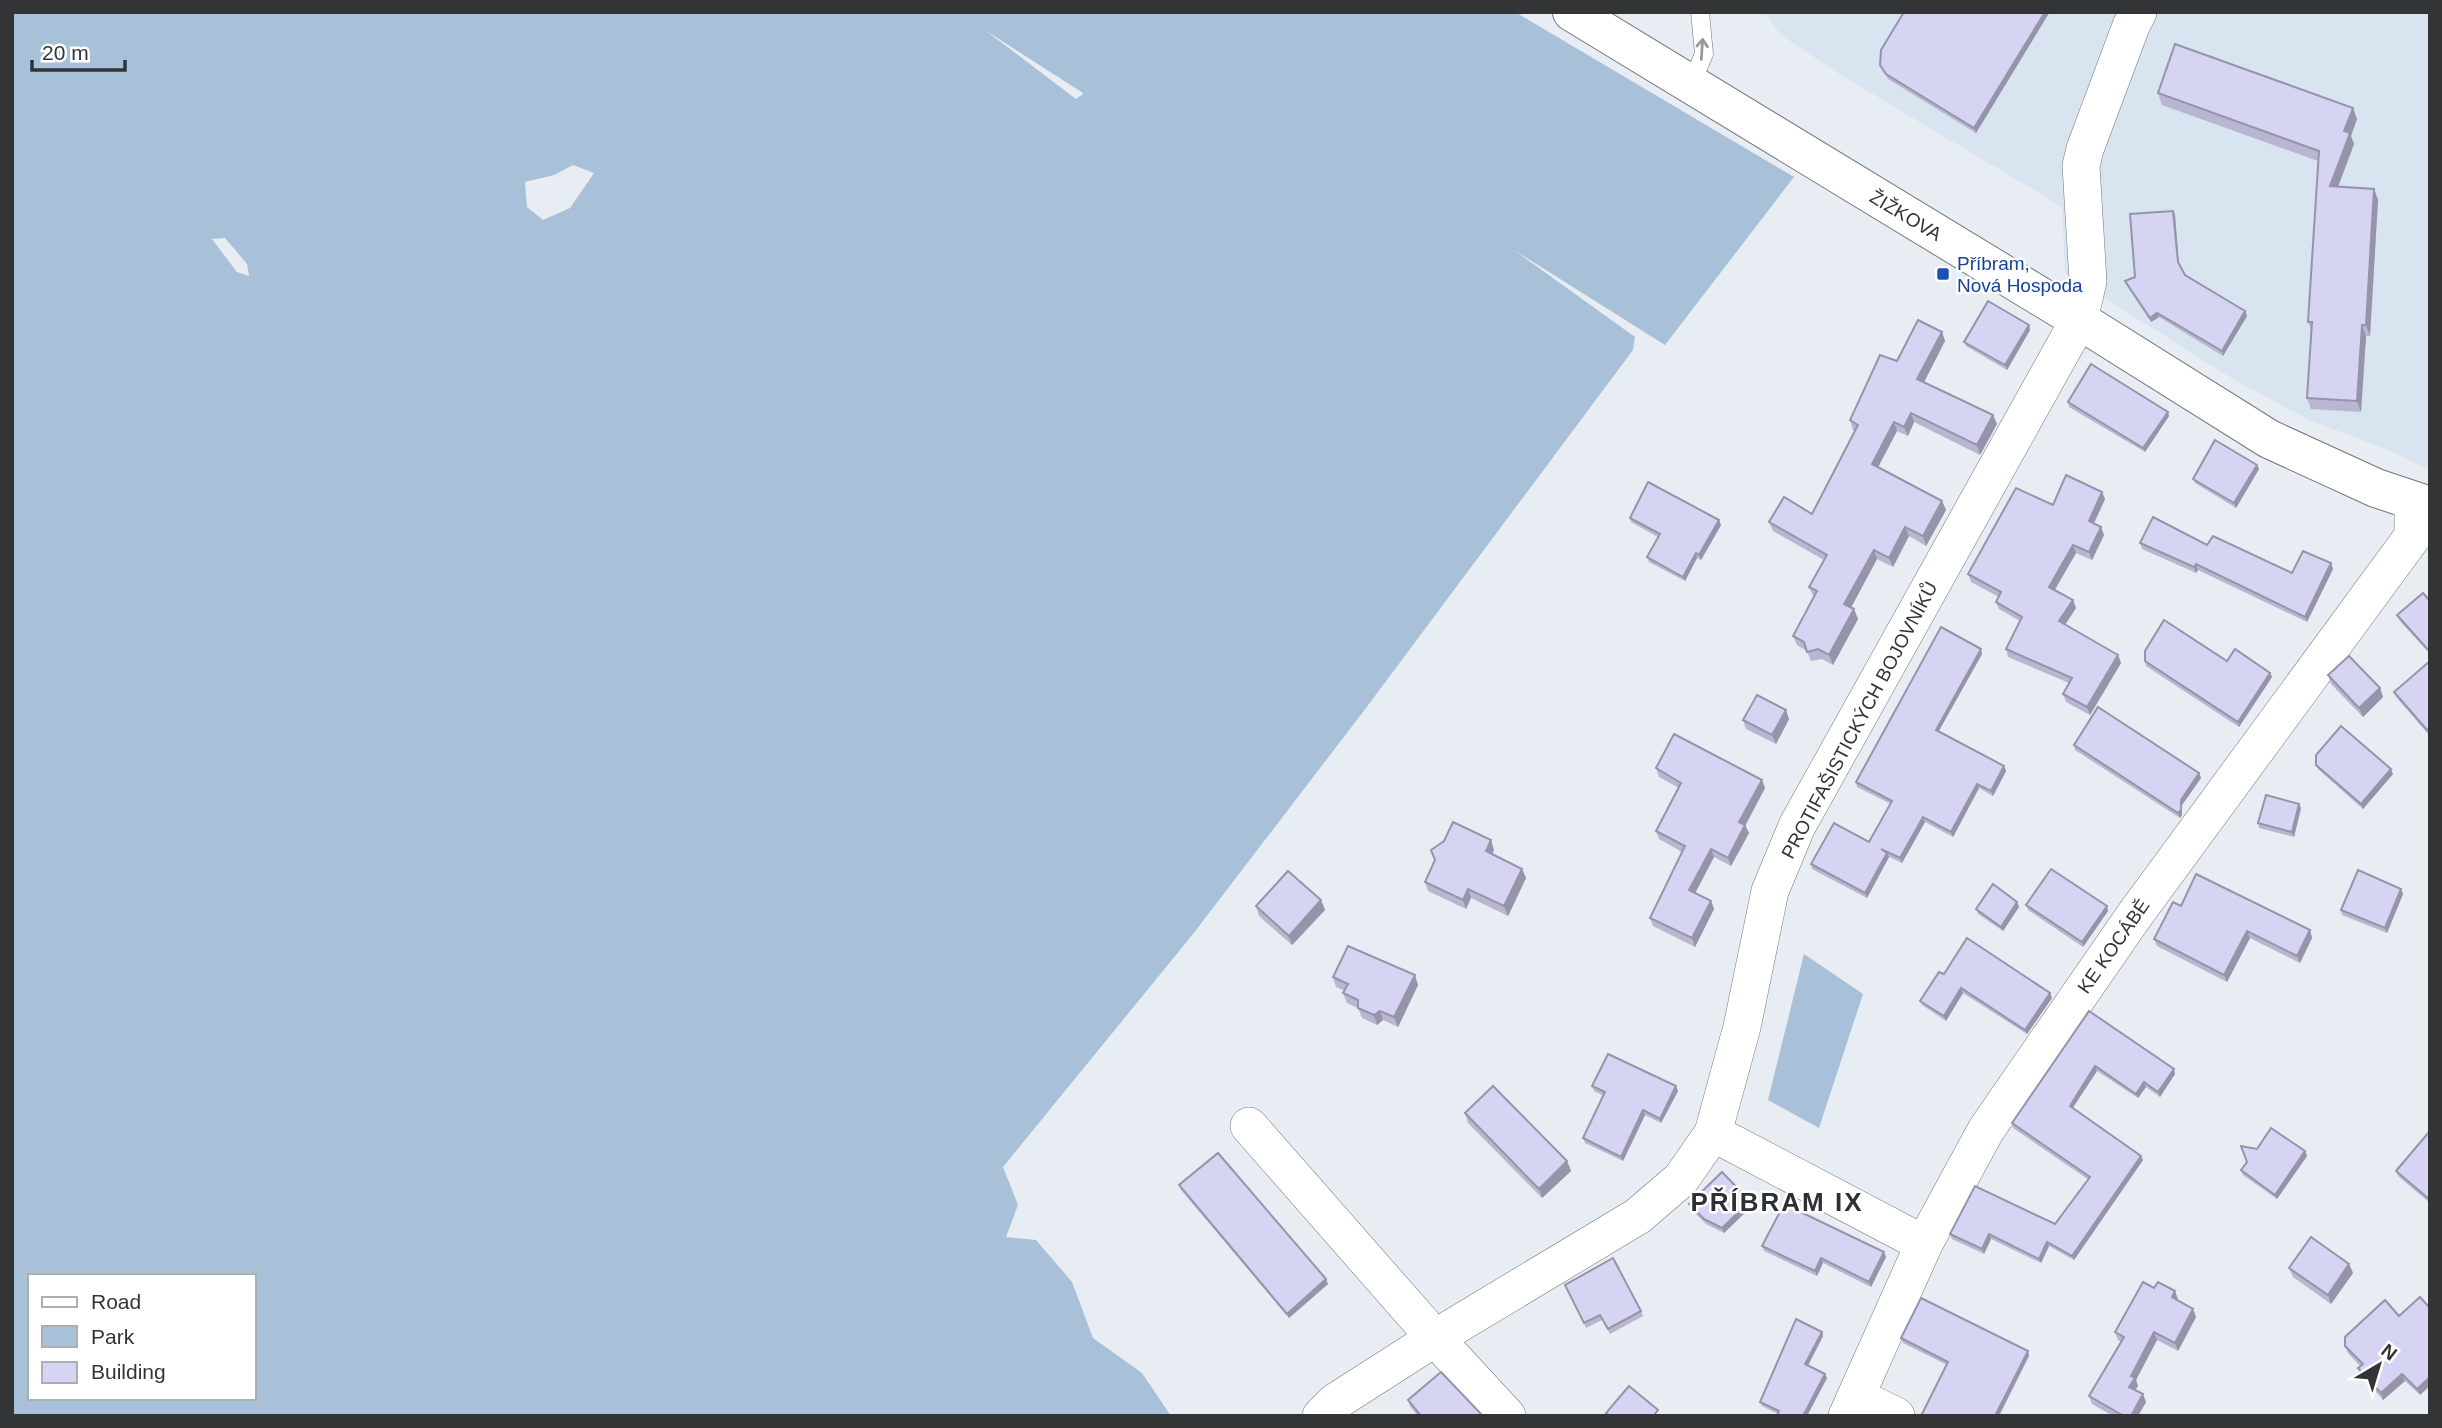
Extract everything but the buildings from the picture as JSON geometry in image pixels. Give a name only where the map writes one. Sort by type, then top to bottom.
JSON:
[{"type":"street","name":"ŽIŽKOVA","points":[[1572,12],[2079,320],[2269,439],[2352,478],[2421,522]]},
{"type":"street","name":"PROTIFAŠISTICKÝCH BOJOVNÍKŮ","points":[[1321,1416],[1335,1402],[1435,1338],[1638,1216],[1681,1179],[1713,1133],[1742,1027],[1770,891],[1797,826],[2079,320],[2088,281],[2081,166],[2085,149],[2138,12]]},
{"type":"street","name":"KE KOCÁBĚ","points":[[1852,1406],[1924,1244],[1986,1130],[2134,916],[2421,522]]},
{"type":"street","points":[[1249,1126],[1507,1416]]},
{"type":"street","points":[[1713,1133],[1924,1244]]},
{"type":"street","points":[[1852,1406],[1896,1416]]},
{"type":"lane","points":[[1691,84],[1704,54],[1700,12]]},
{"type":"shaded area","points":[[1764,12],[2430,12],[2430,470],[2379,446],[2311,421],[2233,379],[2065,273],[2062,207],[1841,75],[1781,35]]},
{"type":"green space","points":[[12,12],[1515,12],[1794,177],[1665,345],[1514,250],[1635,337],[1633,350],[1366,708],[1193,934],[1003,1167],[1018,1205],[1006,1237],[1036,1240],[1072,1282],[1093,1338],[1142,1373],[1171,1416],[12,1416]],"holes":[[[985,30],[1083,93],[1083,94],[1076,99]],[[573,165],[594,173],[570,208],[543,220],[527,207],[525,182],[554,175]],[[225,238],[247,264],[249,276],[237,272],[212,239]]]},
{"type":"green space","points":[[1804,954],[1863,994],[1819,1128],[1768,1100]]},
{"type":"place","name":"Příbram, Nová Hospoda","points":[[1943,274]]},
{"type":"district","name":"PŘÍBRAM IX","points":[[1777,1202]]}]
